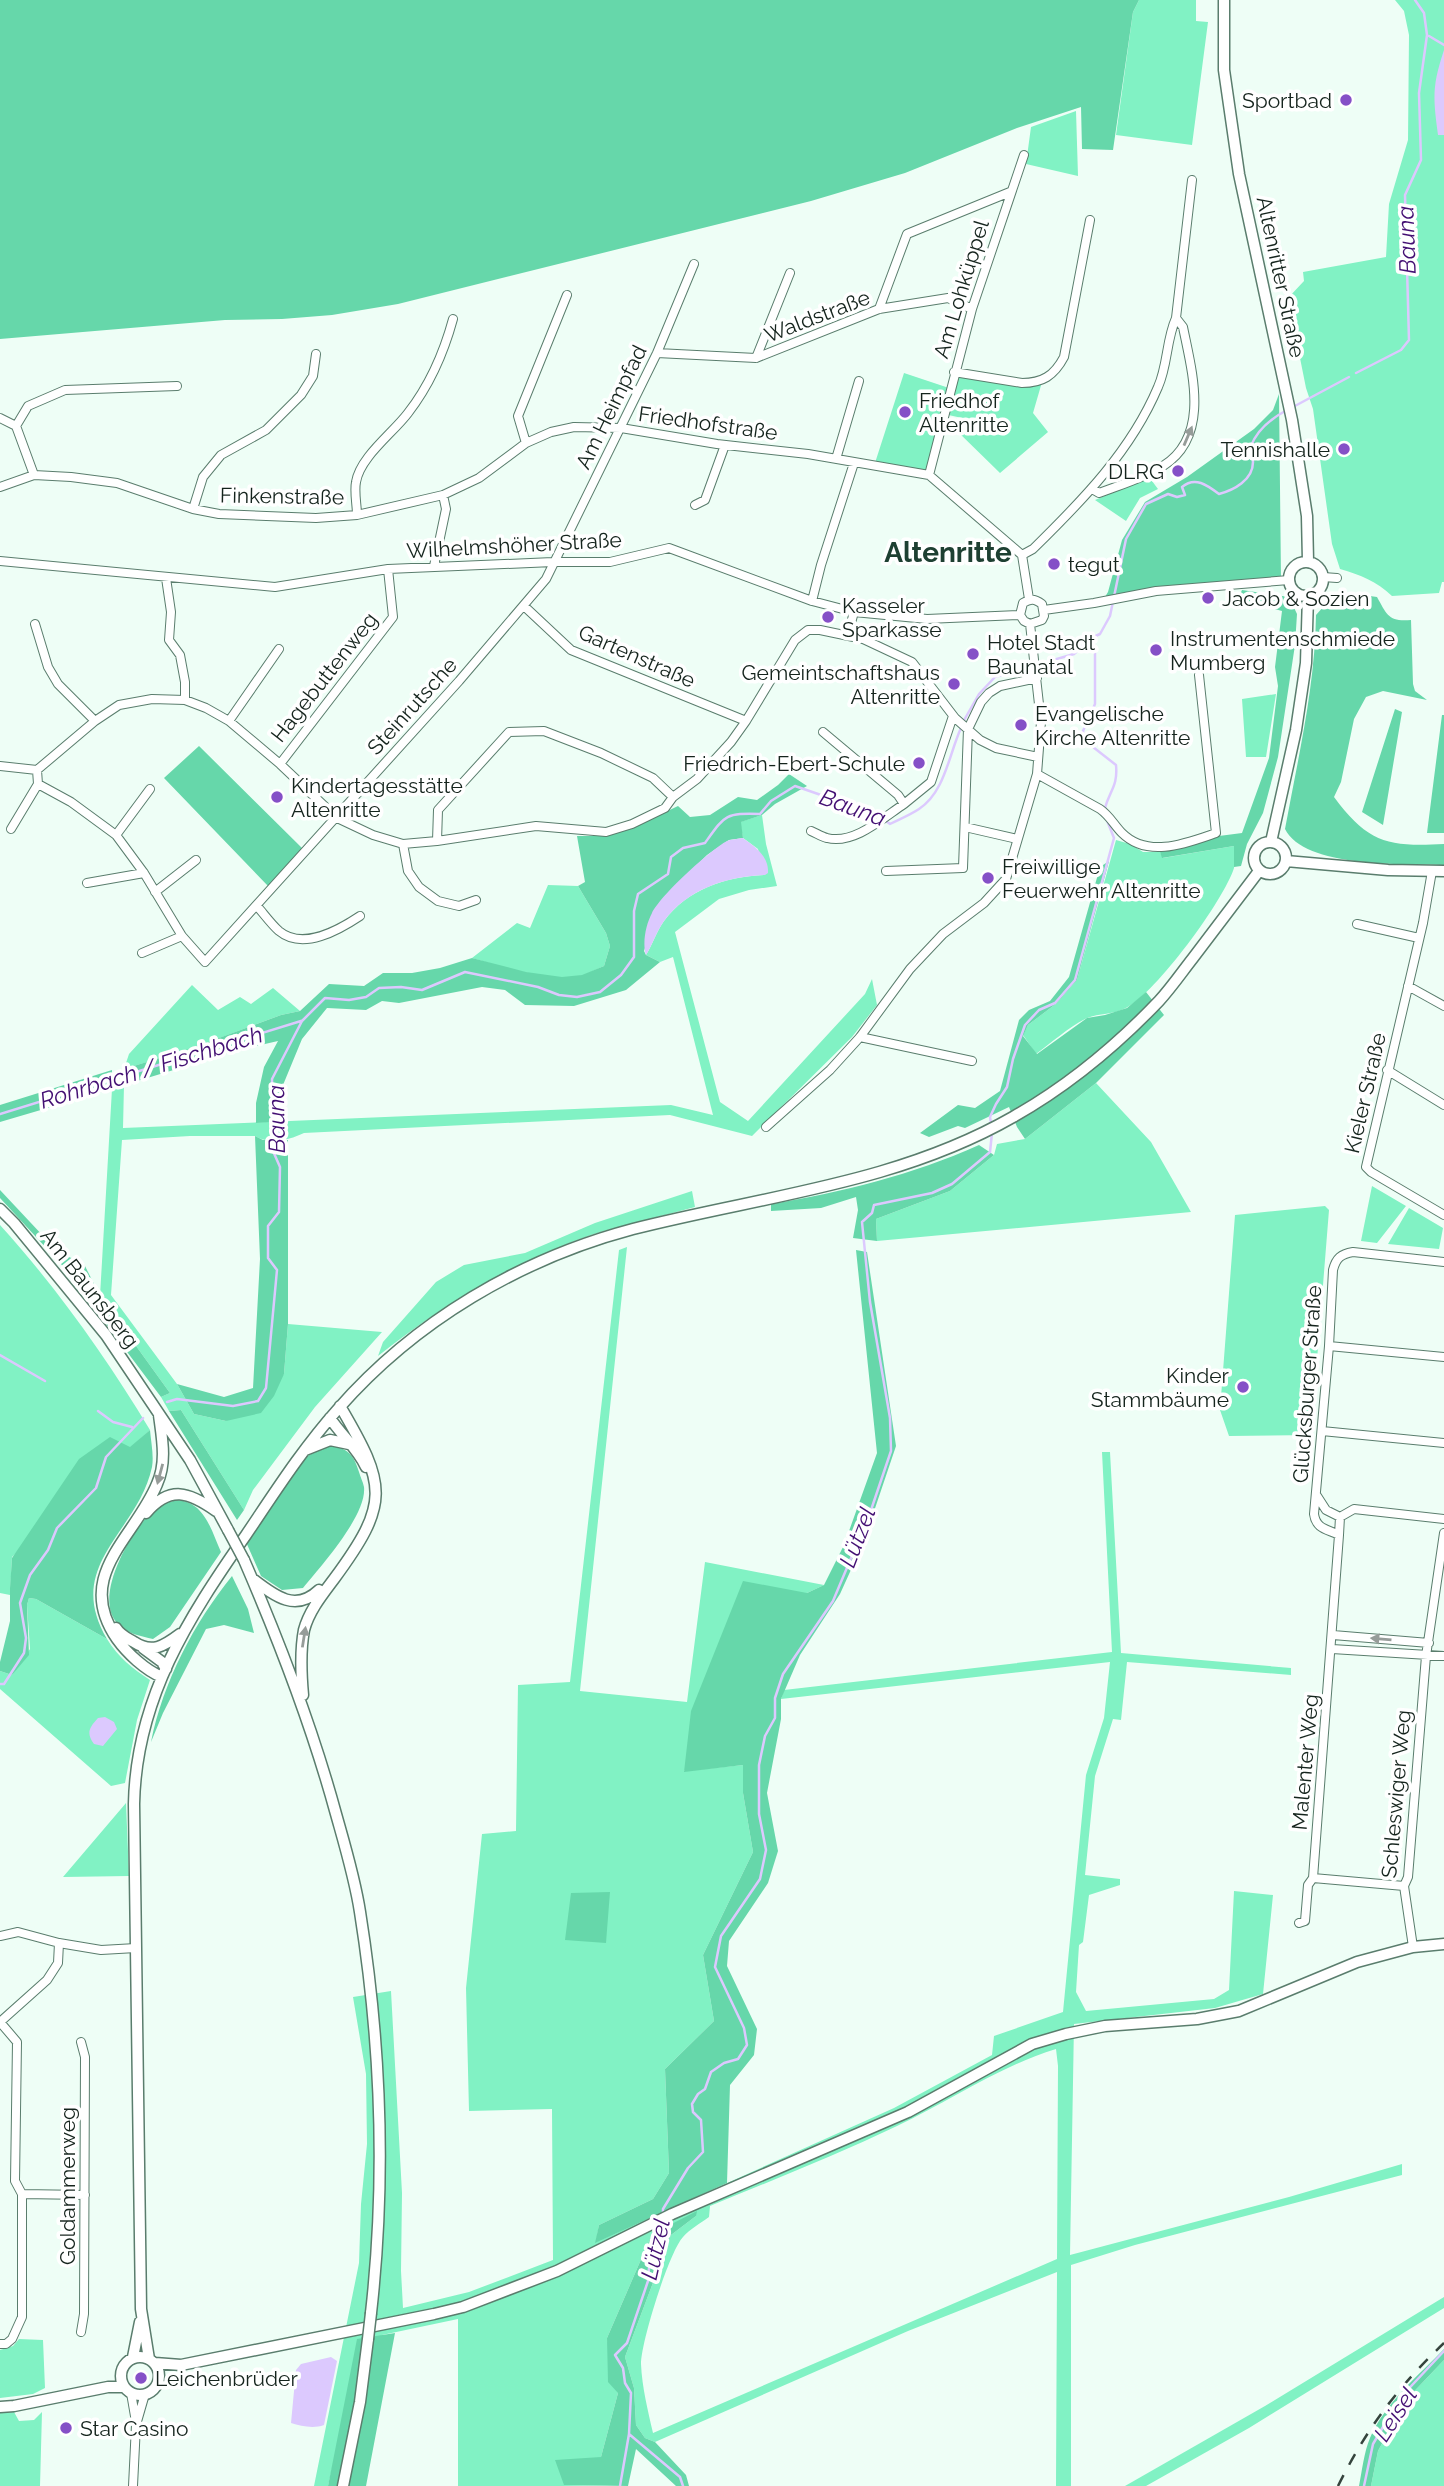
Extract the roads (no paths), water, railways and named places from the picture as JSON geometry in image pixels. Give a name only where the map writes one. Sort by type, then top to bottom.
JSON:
[{"type":"main road","name":"Altenritter Straße","points":[[1224,0],[1224,70],[1239,174],[1293,420],[1307,516],[1308,561]]},
{"type":"main road","points":[[1308,561],[1320,569],[1323,577],[1322,586],[1317,593],[1308,596],[1299,594],[1292,588],[1289,580],[1295,566],[1308,561]]},
{"type":"main road","points":[[1272,842],[1296,730],[1306,663],[1308,596]]},
{"type":"main road","points":[[1272,842],[1281,846],[1286,861],[1280,871],[1270,875],[1259,871],[1254,862],[1254,852],[1261,844],[1272,842]]},
{"type":"main road","points":[[1286,861],[1388,870],[1438,871]]},
{"type":"main road","points":[[39,2401],[109,2379],[121,2370],[133,2357],[141,2309],[134,1792],[140,1741],[182,1632],[303,1452],[330,1418],[375,1370],[421,1331],[475,1295],[534,1265],[582,1245],[633,1229],[839,1185],[908,1164],[976,1136],[1011,1118],[1071,1080],[1120,1039],[1161,999],[1259,871]]},
{"type":"main road","name":"Am Baunsberg","points":[[0,1209],[106,1335],[190,1460],[244,1560],[303,1704]]},
{"type":"main road","points":[[340,1406],[370,1459],[377,1495],[373,1516],[363,1536],[315,1604],[305,1629],[301,1664],[303,1704],[324,1770],[360,1910],[373,2020],[381,2124],[377,2246],[371,2313],[360,2402],[343,2486]]},
{"type":"main road","points":[[159,1412],[163,1465],[157,1485],[111,1558],[103,1578],[102,1606],[108,1626],[121,1645],[142,1664],[164,1673]]},
{"type":"main road","points":[[252,1579],[284,1600],[296,1602],[310,1599],[343,1559],[368,1516],[372,1491],[362,1457],[341,1435],[330,1418]]},
{"type":"main road","points":[[303,1452],[330,1440],[351,1445]]},
{"type":"main road","points":[[164,1673],[162,1662],[119,1633],[111,1620],[106,1605],[106,1587],[111,1566],[144,1516],[162,1497],[187,1494],[217,1511]]},
{"type":"main road","points":[[143,1648],[161,1647],[182,1632]]},
{"type":"main road","points":[[0,2407],[108,2387],[145,2394],[154,2388],[159,2378],[181,2365],[463,2307],[557,2271],[672,2214],[908,2112],[1032,2044],[1105,2026],[1197,2019],[1239,2011],[1357,1962],[1413,1947],[1444,1944]]},
{"type":"main road","points":[[141,2309],[152,2361],[159,2378]]},
{"type":"main road","points":[[133,2357],[181,2365]]},
{"type":"main road","points":[[121,2370],[127,2390]]},
{"type":"street","name":"Am Lohküppel","points":[[929,475],[972,309],[1024,155]]},
{"type":"street","points":[[1022,555],[1033,549],[1092,489],[1126,445],[1160,383],[1175,318],[1192,180]]},
{"type":"street","points":[[879,309],[907,234],[1010,192]]},
{"type":"street","points":[[954,372],[1033,383],[1042,382],[1059,367],[1064,357],[1090,220]]},
{"type":"street","name":"Am Heimpfad","points":[[553,562],[657,353],[694,264]]},
{"type":"street","name":"Waldstraße","points":[[757,358],[790,272]]},
{"type":"street","points":[[526,443],[518,416],[567,295]]},
{"type":"street","name":"Waldstraße","points":[[657,353],[757,358],[879,309],[948,298],[972,309]]},
{"type":"street","points":[[1092,489],[1099,493],[1162,467],[1181,450],[1190,432],[1195,417],[1195,399],[1183,327],[1175,318]]},
{"type":"street","points":[[357,515],[355,482],[363,465],[408,413],[426,385],[446,342],[453,319]]},
{"type":"street","points":[[193,509],[203,477],[221,455],[266,430],[301,395],[313,376],[316,354]]},
{"type":"street","points":[[836,459],[859,382]]},
{"type":"street","points":[[16,426],[28,406],[65,390],[177,386]]},
{"type":"street","points":[[0,418],[16,426],[34,475]]},
{"type":"street","name":"Finkenstraße","points":[[0,487],[34,475],[117,483],[193,509],[219,514],[316,518],[357,515],[443,495],[479,478],[526,443],[551,432],[574,427]]},
{"type":"street","name":"Friedhofstraße","points":[[574,427],[621,428],[929,475]]},
{"type":"street","points":[[695,505],[705,500],[725,444]]},
{"type":"street","points":[[812,601],[854,463]]},
{"type":"street","points":[[929,475],[1022,555],[1029,599]]},
{"type":"street","points":[[434,566],[446,509],[443,495]]},
{"type":"street","name":"Wilhelmshöher Straße","points":[[0,561],[275,587],[388,569],[610,562],[669,548],[812,601],[855,612],[927,620],[1020,615]]},
{"type":"street","name":"Steinrutsche","points":[[182,936],[205,962],[337,818],[524,606],[546,579],[553,562]]},
{"type":"street","name":"Hagebuttenweg","points":[[279,764],[393,617],[388,569]]},
{"type":"street","points":[[1323,577],[1337,578]]},
{"type":"street","points":[[166,578],[170,612],[169,640],[180,655],[185,700]]},
{"type":"street","points":[[1044,610],[1157,591],[1289,580]]},
{"type":"street","points":[[1029,599],[1035,599],[1042,604],[1044,610],[1042,620],[1037,623],[1030,624],[1020,615],[1023,603],[1029,599]]},
{"type":"street","name":"Gartenstraße","points":[[524,606],[571,650],[746,721]]},
{"type":"street","points":[[848,634],[855,612]]},
{"type":"street","points":[[35,624],[48,667],[58,684],[95,721]]},
{"type":"street","points":[[766,1127],[830,1070],[860,1037],[910,969],[943,934],[984,903],[1006,879],[1037,774],[1041,722],[1030,624]]},
{"type":"street","points":[[0,766],[37,770],[95,721],[119,705],[152,699],[185,700],[229,721],[337,818],[373,835],[403,844],[536,826],[606,832],[632,824],[665,808],[673,797],[715,761],[746,721],[784,656],[800,634],[808,630],[848,634],[912,662],[955,718],[979,740],[996,748],[1038,757]]},
{"type":"street","points":[[229,721],[279,649]]},
{"type":"street","points":[[886,870],[963,868],[967,728],[989,693],[1000,686],[1022,681],[1037,673]]},
{"type":"street","points":[[1037,774],[1100,808],[1110,816],[1122,833],[1142,845],[1155,848],[1182,844],[1216,833],[1199,676]]},
{"type":"street","points":[[811,831],[828,839],[846,837],[859,833],[904,804],[931,782],[955,718]]},
{"type":"street","points":[[437,841],[438,810],[509,732],[544,731],[601,753],[653,778],[673,797]]},
{"type":"street","points":[[823,732],[898,795],[904,804]]},
{"type":"street","points":[[11,829],[38,783],[37,770]]},
{"type":"street","points":[[38,783],[71,802],[116,835],[144,873],[182,936],[142,953]]},
{"type":"street","points":[[116,835],[150,789]]},
{"type":"street","points":[[965,827],[1017,839]]},
{"type":"street","points":[[403,844],[408,870],[419,887],[438,901],[459,906],[476,900]]},
{"type":"street","points":[[155,892],[196,860]]},
{"type":"street","name":"Kieler Straße","points":[[1438,871],[1419,938],[1366,1167],[1444,1215]]},
{"type":"street","points":[[87,883],[144,873]]},
{"type":"street","points":[[257,906],[279,931],[300,939],[314,938],[360,916]]},
{"type":"street","points":[[1357,924],[1419,938]]},
{"type":"street","points":[[1408,986],[1444,1006]]},
{"type":"street","points":[[860,1037],[972,1060]]},
{"type":"street","points":[[1387,1070],[1444,1105]]},
{"type":"street","name":"Glücksburger Straße","points":[[1339,1535],[1315,1523],[1314,1514],[1336,1259],[1353,1252],[1444,1262]]},
{"type":"street","points":[[1329,1346],[1444,1357]]},
{"type":"street","points":[[1322,1431],[1444,1443]]},
{"type":"street","name":"Glücksburger Straße","points":[[1317,1496],[1326,1510],[1340,1517]]},
{"type":"street","points":[[1444,1519],[1354,1509],[1340,1517],[1332,1649],[1444,1656]]},
{"type":"street","name":"Schleswiger Weg","points":[[1413,1947],[1404,1886],[1408,1877],[1426,1656],[1444,1532]]},
{"type":"street","points":[[1333,1635],[1429,1643]]},
{"type":"street","name":"Malenter Weg","points":[[1299,1923],[1304,1921],[1308,1885],[1313,1878],[1332,1649]]},
{"type":"street","points":[[1313,1878],[1404,1886]]},
{"type":"street","points":[[0,1936],[18,1932],[59,1944],[101,1950],[136,1948]]},
{"type":"street","points":[[0,2344],[6,2344],[12,2339],[22,2318],[22,2194],[15,2181],[17,2042],[0,2022],[47,1980],[58,1963],[59,1944]]},
{"type":"street","name":"Goldammerweg","points":[[81,2332],[84,2314],[85,2195],[85,2057],[82,2042]]},
{"type":"street","points":[[22,2194],[85,2195]]},
{"type":"street","points":[[127,2390],[136,2425]]},
{"type":"street","points":[[133,2486],[136,2425],[145,2394]]},
{"type":"waterway","name":"Bauna","points":[[1356,373],[1401,350],[1409,340],[1405,195],[1421,160],[1419,93],[1427,35],[1424,13],[1415,0]]},
{"type":"waterway","points":[[1429,36],[1444,45]]},
{"type":"waterway","name":"Bauna","points":[[1293,407],[1349,377]]},
{"type":"waterway","name":"Bauna","points":[[963,722],[979,694],[995,677],[1074,654],[1091,638],[1100,634],[1110,616],[1126,539],[1146,504],[1168,494],[1177,497],[1185,495],[1182,487],[1192,482],[1205,485],[1219,494],[1236,487],[1250,474],[1253,460],[1251,448],[1257,435],[1287,410]]},
{"type":"waterway","name":"Lützel","points":[[1091,638],[1095,650],[1095,704],[1083,731],[1084,740],[1116,765],[1115,783],[1105,808]]},
{"type":"waterway","name":"Bauna","points":[[167,1402],[177,1399],[233,1406],[258,1401],[266,1388],[277,1270],[268,1258],[268,1226],[279,1212],[280,1167],[273,1151],[272,1079],[302,1021],[325,998],[349,1000],[366,997],[379,988],[422,990],[465,972],[538,987],[559,995],[577,997],[600,992],[621,975],[634,957],[634,911],[638,894],[668,874],[671,857],[683,848],[705,843],[722,821],[732,815],[760,814],[771,801],[795,786],[876,814],[890,824],[919,809],[935,793],[961,728]]},
{"type":"waterway","name":"Lützel","points":[[991,1123],[990,1117],[1007,1087],[1025,1025],[1039,1010],[1055,1003],[1075,980],[1114,838],[1106,818]]},
{"type":"waterway","name":"Rohrbach / Fischbach","points":[[0,1114],[301,1021]]},
{"type":"waterway","name":"Lützel","points":[[663,2215],[663,2209],[688,2168],[703,2152],[701,2120],[693,2112],[692,2104],[705,2089],[711,2072],[724,2063],[738,2059],[747,2045],[744,2028],[715,1967],[721,1936],[760,1879],[766,1850],[759,1814],[759,1765],[765,1736],[775,1718],[775,1698],[783,1674],[833,1601],[870,1513],[891,1451],[890,1418],[870,1302],[862,1222],[872,1213],[874,1205],[932,1193],[952,1184],[990,1152],[992,1133]]},
{"type":"waterway","points":[[0,1355],[45,1381]]},
{"type":"waterway","points":[[98,1411],[113,1422],[132,1427]]},
{"type":"waterway","name":"Bauna","points":[[0,1684],[4,1684],[24,1653],[26,1638],[20,1603],[30,1575],[48,1550],[57,1528],[96,1488],[106,1457],[143,1418]]},
{"type":"waterway","name":"Lützel","points":[[620,2486],[629,2434],[631,2393],[625,2383],[623,2368],[615,2355],[627,2343],[657,2250],[662,2222]]},
{"type":"waterway","name":"Leisel","points":[[1364,2486],[1373,2444],[1400,2398],[1444,2351]]},
{"type":"waterway","points":[[629,2434],[680,2477],[683,2486]]},
{"type":"railway","points":[[1338,2486],[1384,2410],[1444,2343]]},
{"type":"place","name":"Sportbad","points":[[1346,100]]},
{"type":"place","name":"Friedhof Altenritte","points":[[905,412]]},
{"type":"place","name":"Tennishalle","points":[[1344,449]]},
{"type":"place","name":"DLRG","points":[[1178,471]]},
{"type":"place","name":"tegut","points":[[1054,564]]},
{"type":"place","name":"Jacob & Sozien","points":[[1208,598]]},
{"type":"place","name":"Kasseler Sparkasse","points":[[828,617]]},
{"type":"place","name":"Instrumentenschmiede Mumberg","points":[[1156,650]]},
{"type":"place","name":"Hotel Stadt Baunatal","points":[[973,654]]},
{"type":"place","name":"Gemeintschaftshaus Altenritte","points":[[954,684]]},
{"type":"place","name":"Evangelische Kirche Altenritte","points":[[1021,725]]},
{"type":"place","name":"Friedrich-Ebert-Schule","points":[[919,763]]},
{"type":"place","name":"Kindertagesstätte Altenritte","points":[[277,797]]},
{"type":"place","name":"Freiwillige Feuerwehr Altenritte","points":[[988,878]]},
{"type":"place","name":"Kinder Stammbäume","points":[[1243,1387]]},
{"type":"place","name":"Leichenbrüder","points":[[141,2378]]},
{"type":"place","name":"Star Casino","points":[[66,2428]]},
{"type":"district","name":"Altenritte","points":[[948,552]]}]
